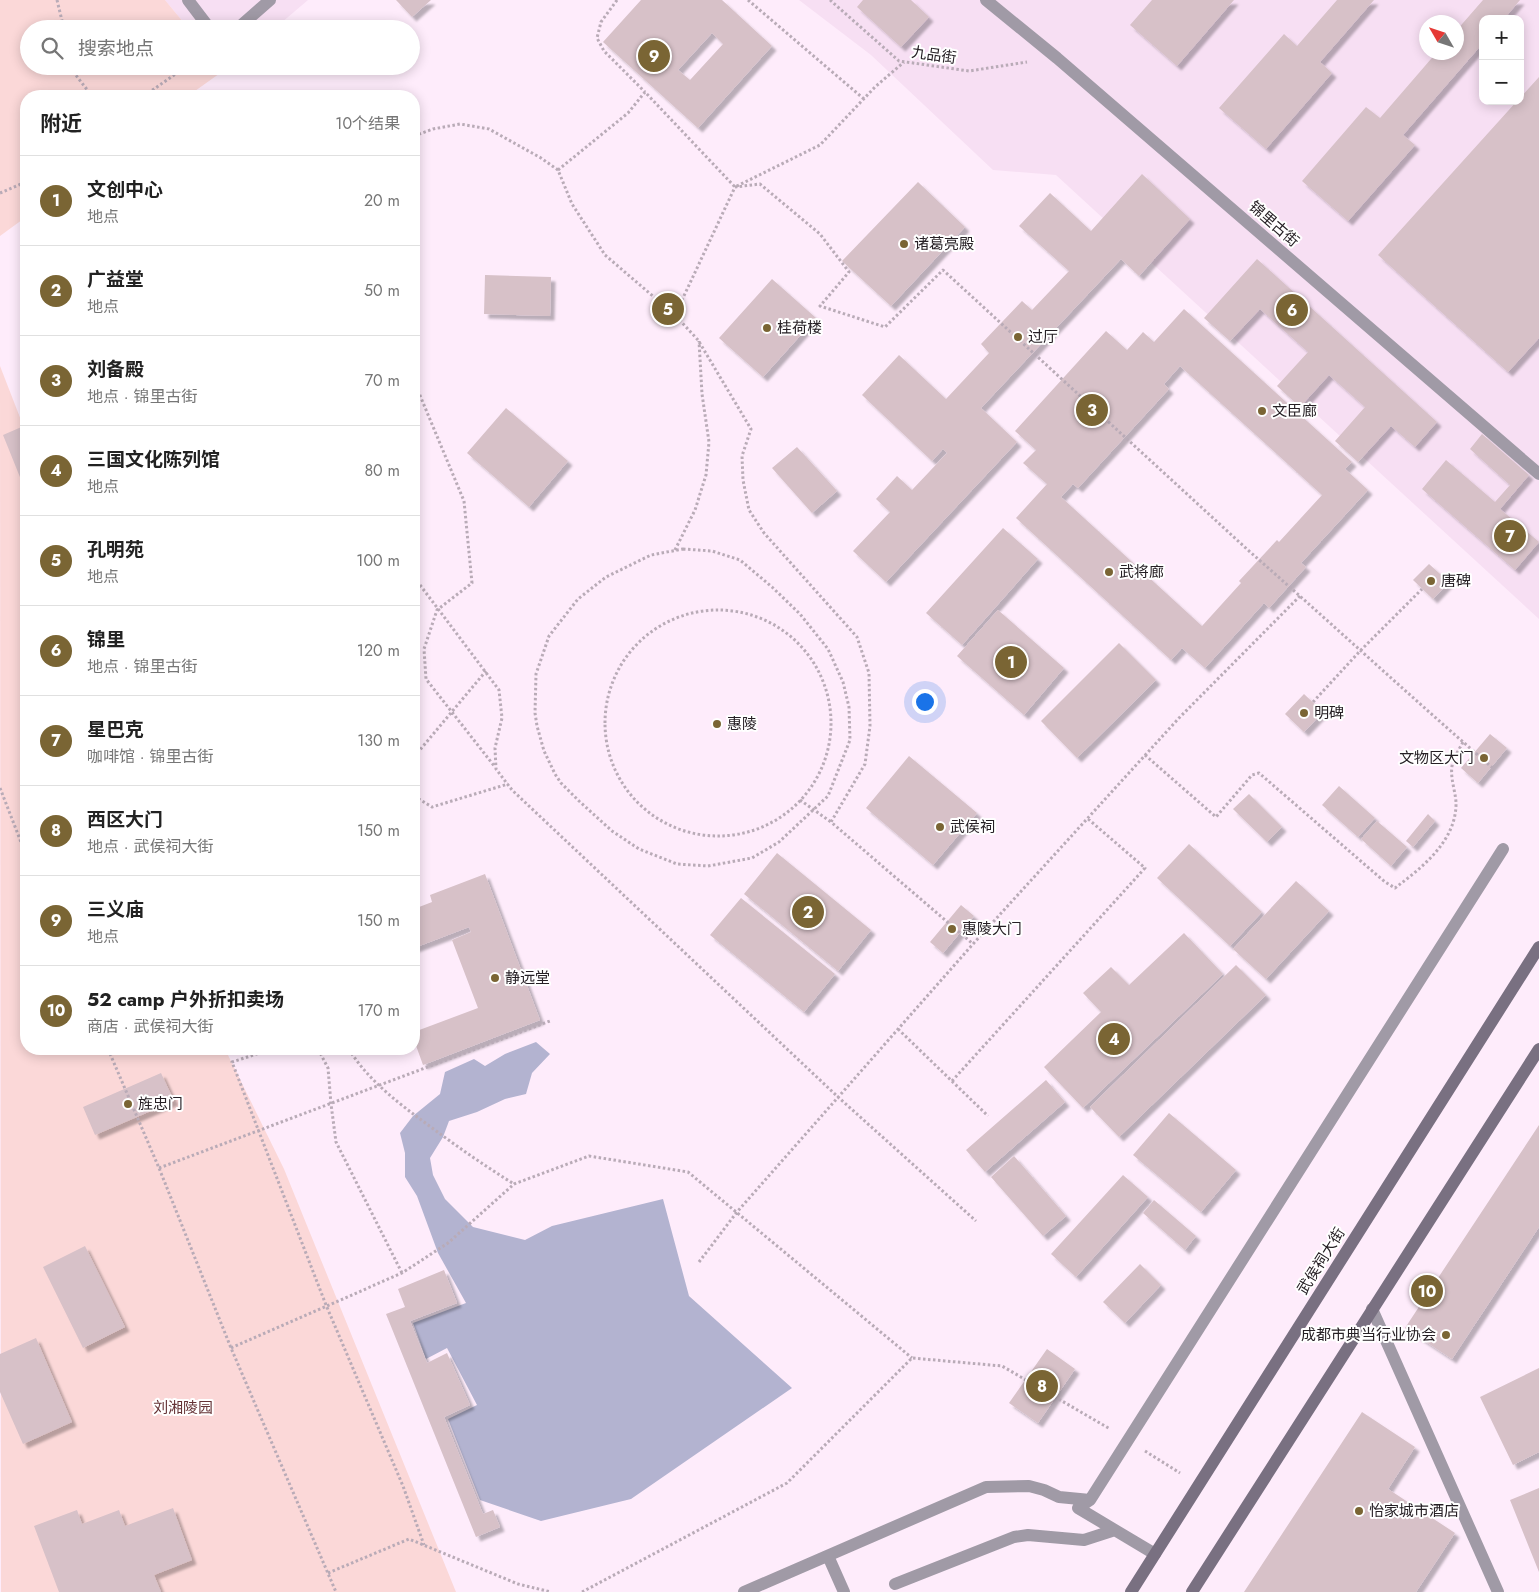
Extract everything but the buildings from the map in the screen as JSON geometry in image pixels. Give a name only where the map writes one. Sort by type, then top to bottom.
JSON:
[{"type":"main road","name":"武侯祠大街","points":[[1131,1592],[1539,947]]},
{"type":"main road","points":[[1192,1592],[1539,1049]]},
{"type":"street","points":[[188,0],[203,20]]},
{"type":"street","points":[[247,20],[270,0]]},
{"type":"street","name":"锦里古街","points":[[986,0],[1057,58],[1539,474]]},
{"type":"street","points":[[1155,1554],[1078,1508],[1090,1500],[1503,850]]},
{"type":"street","points":[[1372,1309],[1498,1592]]},
{"type":"street","points":[[744,1592],[986,1488],[1029,1486],[1059,1497],[1090,1500]]},
{"type":"street","points":[[895,1584],[1014,1537],[1028,1535],[1084,1540],[1115,1530]]},
{"type":"street","points":[[828,1556],[844,1592]]},
{"type":"path","points":[[57,0],[62,20]]},
{"type":"path","points":[[617,0],[601,22],[597,38],[604,51],[735,187]]},
{"type":"path","points":[[748,0],[864,99]]},
{"type":"path","name":"九品街","points":[[830,0],[899,61],[969,71],[1057,58]]},
{"type":"path","points":[[675,315],[735,187],[820,145],[890,73],[904,62]]},
{"type":"path","points":[[76,75],[87,90]]},
{"type":"path","points":[[153,90],[174,75]]},
{"type":"path","points":[[558,170],[628,113],[645,92]]},
{"type":"path","points":[[420,134],[433,129],[460,124],[489,129],[541,158],[558,170],[572,204],[604,255],[675,315],[698,340],[751,429],[742,456],[743,480],[749,510],[764,533],[857,638],[868,674],[870,726],[865,764],[831,822]]},
{"type":"path","points":[[735,187],[760,184],[820,234],[849,272],[820,306],[884,327],[943,270],[1360,651],[1494,769]]},
{"type":"path","points":[[0,194],[20,185]]},
{"type":"path","points":[[675,551],[695,510],[706,475],[709,442],[702,394],[698,340]]},
{"type":"path","points":[[420,395],[464,501],[472,583],[437,610],[424,649],[426,679],[512,790],[838,1098],[976,1222]]},
{"type":"path","points":[[683,549],[712,551],[740,560],[772,586],[800,614],[828,649],[843,682],[849,707],[850,740],[828,796],[814,810],[779,842],[752,858],[708,866],[677,864],[639,849],[612,832],[561,783],[544,751],[534,713],[536,674],[549,636],[578,599],[606,577],[650,555],[683,549]]},
{"type":"path","points":[[420,586],[499,690],[502,718],[495,748],[496,769]]},
{"type":"path","points":[[1313,702],[1360,651],[1422,589]]},
{"type":"path","points":[[700,1262],[737,1212],[973,944],[1185,712],[1300,596]]},
{"type":"path","points":[[717,610],[755,616],[790,636],[804,649],[824,683],[831,721],[830,741],[817,778],[800,800],[776,820],[739,834],[720,836],[700,835],[681,830],[663,822],[647,811],[622,782],[613,764],[605,725],[612,686],[631,652],[660,626],[697,612],[717,610]]},
{"type":"path","points":[[420,750],[486,671]]},
{"type":"path","points":[[1145,755],[1216,817],[1252,775],[1259,772],[1385,882],[1395,888],[1414,874],[1440,846],[1453,827],[1456,802],[1452,778],[1453,761],[1463,742]]},
{"type":"path","points":[[420,800],[432,807],[508,784]]},
{"type":"path","points":[[0,788],[20,840]]},
{"type":"path","points":[[800,800],[831,822],[973,944]]},
{"type":"path","points":[[952,1081],[1145,868],[1088,818]]},
{"type":"path","points":[[159,1168],[550,1021]]},
{"type":"path","points":[[898,1029],[988,1116]]},
{"type":"path","points":[[111,1055],[159,1168],[231,1348],[336,1592]]},
{"type":"path","points":[[254,1055],[232,1062],[257,1131],[326,1305],[403,1486],[424,1545]]},
{"type":"path","points":[[321,1055],[328,1068],[336,1142],[402,1273]]},
{"type":"path","points":[[354,1055],[379,1085],[404,1108],[443,1137],[514,1184]]},
{"type":"path","points":[[231,1348],[402,1273],[448,1243],[514,1184],[589,1156],[688,1172],[912,1358],[1002,1366],[1127,1439],[1199,1485]]},
{"type":"path","points":[[582,1592],[786,1483],[912,1358]]},
{"type":"path","points":[[328,1573],[409,1539],[518,1584],[551,1592]]},
{"type":"shaded area","points":[[165,0],[308,0],[285,20],[182,20]]},
{"type":"shaded area","points":[[799,0],[1539,0],[1539,619],[1056,175],[993,170],[871,55]]},
{"type":"green space","points":[[0,0],[165,0],[182,20],[20,20],[20,75],[217,75],[196,90],[20,90],[20,221],[0,236]]},
{"type":"green space","name":"刘湘陵园","points":[[0,366],[20,418],[20,1055],[228,1055],[284,1169],[456,1592],[1,1592]]},
{"type":"water","points":[[536,1042],[550,1054],[532,1073],[526,1094],[505,1099],[477,1112],[449,1121],[443,1137],[430,1158],[433,1175],[445,1199],[473,1227],[525,1240],[552,1226],[663,1199],[689,1296],[792,1388],[631,1499],[541,1521],[480,1500],[448,1419],[477,1405],[447,1348],[426,1359],[413,1323],[466,1303],[438,1253],[417,1196],[405,1177],[405,1153],[400,1133],[413,1116],[440,1094],[445,1072],[474,1059],[485,1066],[505,1054]]},
{"type":"place","name":"三义庙","points":[[654,56]]},
{"type":"place","name":"诸葛亮殿","points":[[904,244]]},
{"type":"place","name":"孔明苑","points":[[668,309]]},
{"type":"place","name":"锦里","points":[[1292,310]]},
{"type":"place","name":"桂荷楼","points":[[767,328]]},
{"type":"place","name":"过厅","points":[[1018,337]]},
{"type":"place","name":"刘备殿","points":[[1092,410]]},
{"type":"place","name":"文臣廊","points":[[1262,411]]},
{"type":"place","name":"星巴克","points":[[1510,536]]},
{"type":"place","name":"武将廊","points":[[1109,572]]},
{"type":"place","name":"唐碑","points":[[1431,581]]},
{"type":"place","name":"文创中心","points":[[1011,662]]},
{"type":"place","name":"明碑","points":[[1304,713]]},
{"type":"place","name":"惠陵","points":[[717,724]]},
{"type":"place","name":"文物区大门","points":[[1484,758]]},
{"type":"place","name":"武侯祠","points":[[940,827]]},
{"type":"place","name":"广益堂","points":[[808,912]]},
{"type":"place","name":"惠陵大门","points":[[952,929]]},
{"type":"place","name":"静远堂","points":[[495,978]]},
{"type":"place","name":"三国文化陈列馆","points":[[1114,1039]]},
{"type":"place","name":"旌忠门","points":[[128,1104]]},
{"type":"place","name":"52 camp 户外折扣卖场","points":[[1427,1291]]},
{"type":"place","name":"成都市典当行业协会","points":[[1446,1335]]},
{"type":"place","name":"西区大门","points":[[1042,1386]]},
{"type":"place","name":"怡家城市酒店","points":[[1359,1511]]}]
